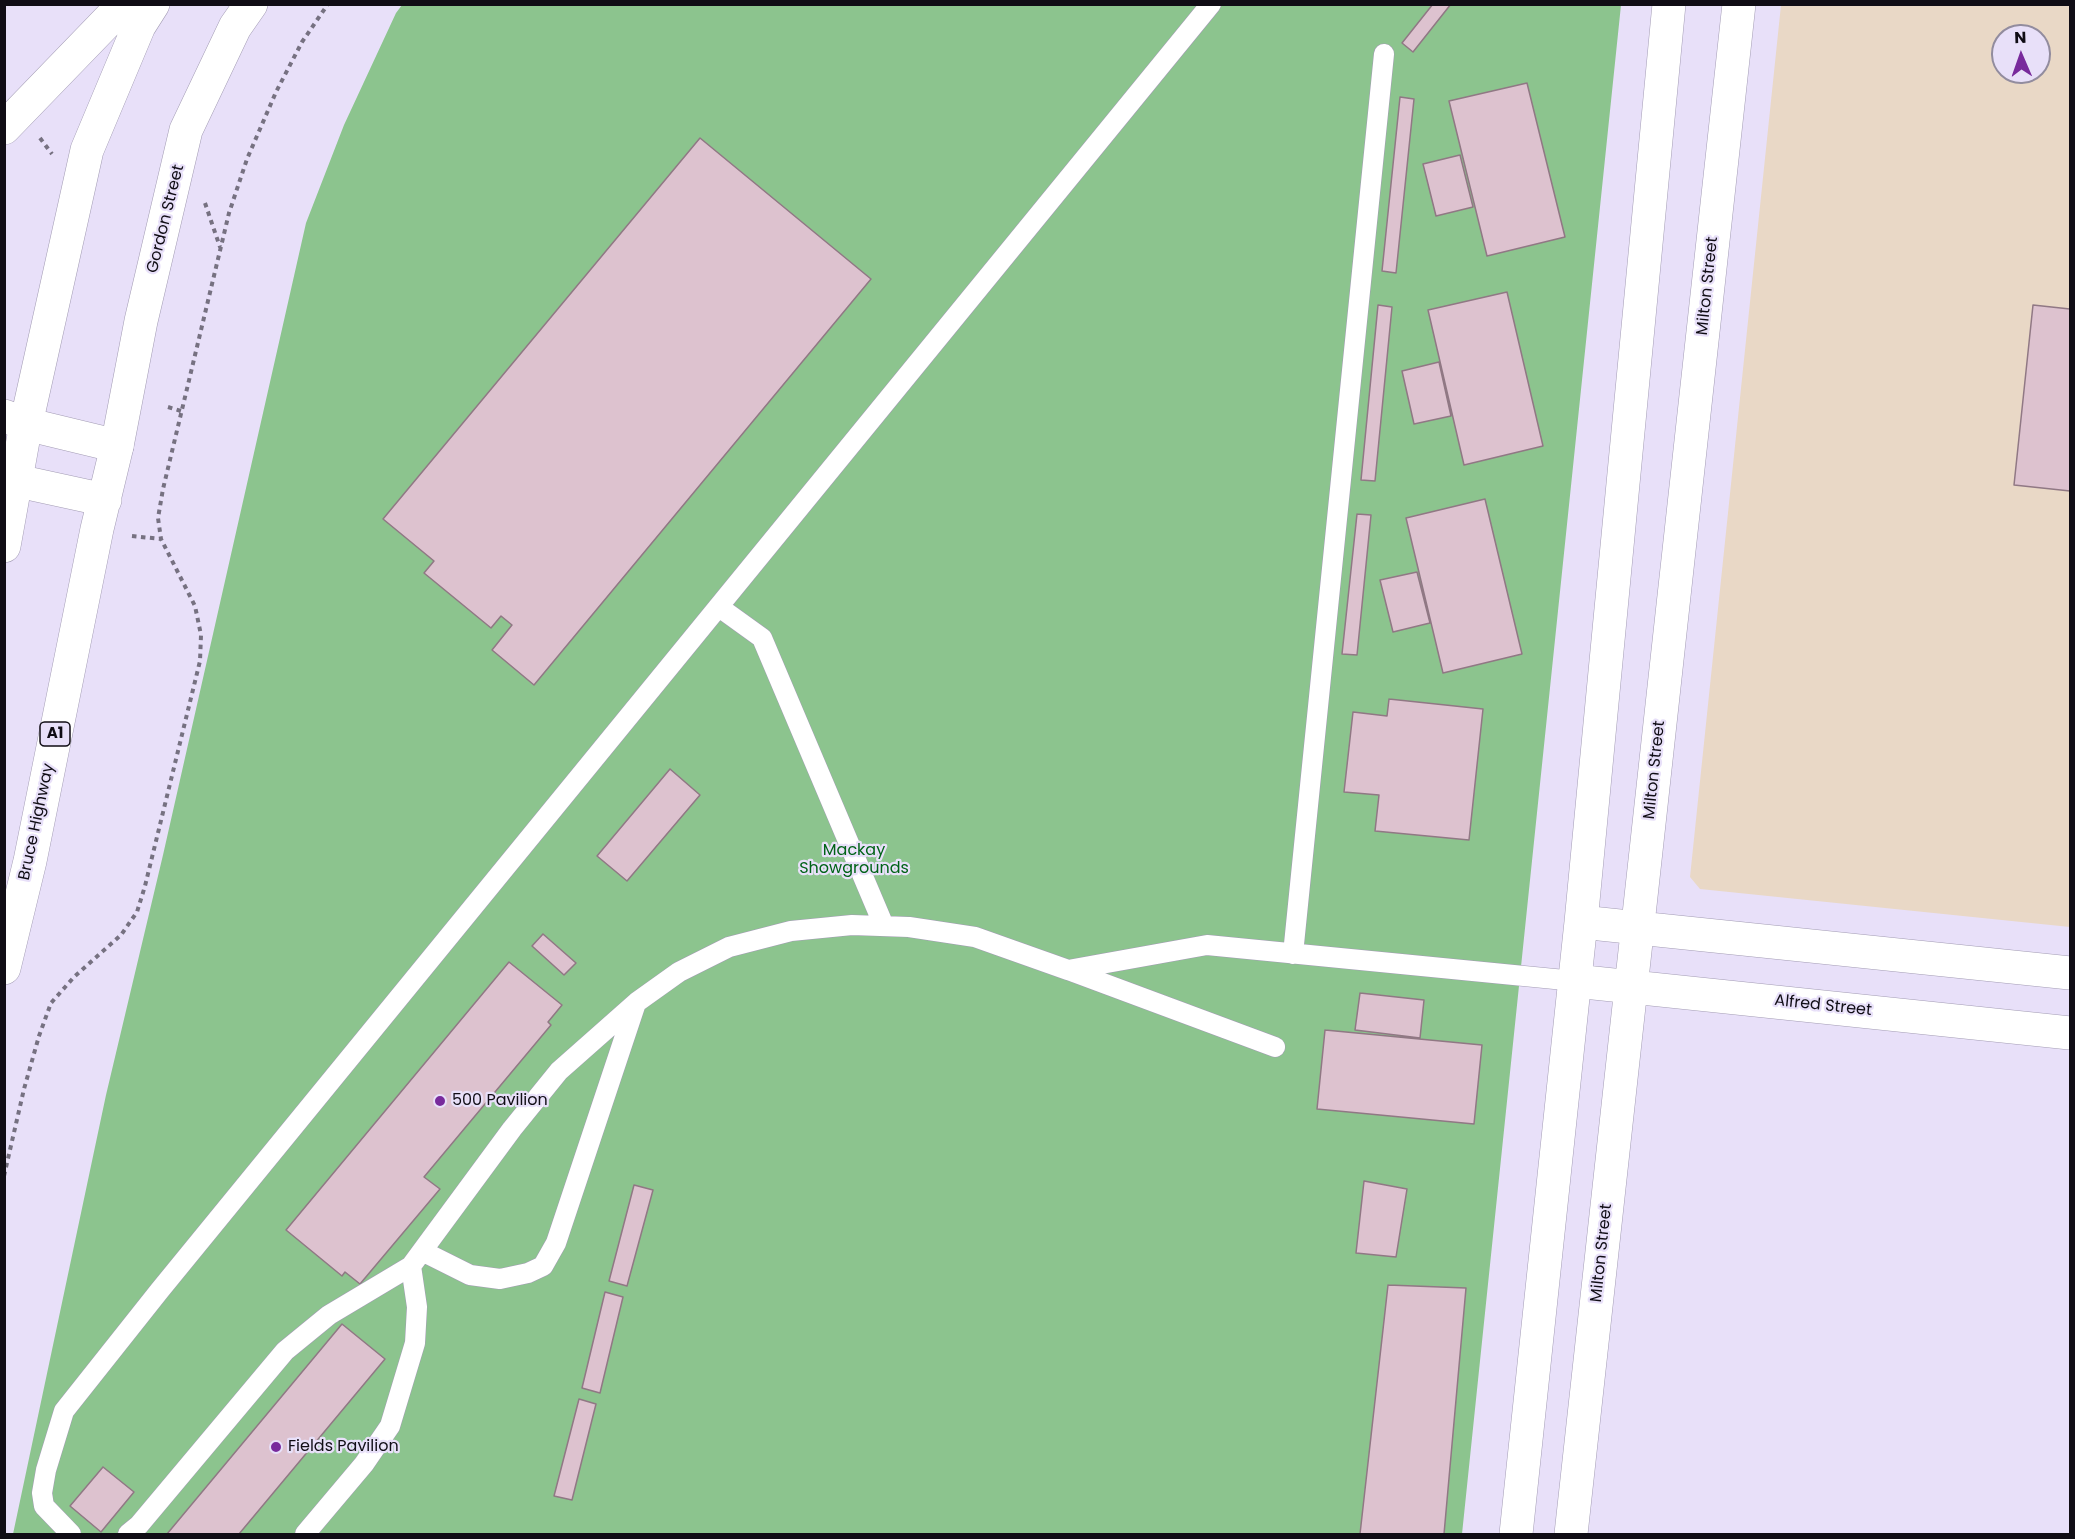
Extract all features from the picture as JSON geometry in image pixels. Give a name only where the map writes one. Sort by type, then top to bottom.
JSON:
[{"type":"main road","points":[[4,128],[124,4]]},
{"type":"main road","points":[[4,546],[15,420],[87,150],[139,26],[153,4]]},
{"type":"main road","name":"Gordon Street","points":[[117,446],[141,321],[186,130],[235,27],[251,4]]},
{"type":"main road","points":[[1516,1534],[1581,922],[1669,4]]},
{"type":"main road","name":"Milton Street","points":[[1571,1534],[1739,4]]},
{"type":"main road","points":[[15,420],[117,446]]},
{"type":"main road","name":"Bruce Highway","points":[[4,968],[30,861],[94,541],[117,446]]},
{"type":"main road","points":[[10,479],[105,500]]},
{"type":"main road","points":[[1581,922],[2070,973]]},
{"type":"main road","name":"Alfred Street","points":[[1575,981],[2070,1033]]},
{"type":"lane","points":[[71,1534],[44,1506],[42,1493],[46,1470],[64,1411],[1211,4]]},
{"type":"lane","points":[[1293,954],[1384,54]]},
{"type":"lane","points":[[719,607],[762,638],[884,926]]},
{"type":"lane","points":[[128,1534],[139,1525],[285,1351],[329,1314],[417,1258],[512,1129],[559,1071],[637,1002],[680,972],[729,947],[791,931],[852,925],[909,927],[975,937],[1275,1047]]},
{"type":"lane","points":[[1068,970],[1207,945],[1575,981]]},
{"type":"lane","points":[[417,1258],[470,1275],[500,1279],[528,1273],[543,1266],[556,1243],[637,1002]]},
{"type":"lane","points":[[305,1534],[364,1464],[390,1426],[415,1343],[417,1258]]},
{"type":"path","points":[[4,1176],[24,1089],[51,1003],[74,977],[121,934],[136,912],[146,886],[200,661],[201,635],[195,606],[161,539],[158,518],[229,213],[247,159],[276,92],[302,42],[328,4]]},
{"type":"path","points":[[168,407],[182,411]]},
{"type":"path","points":[[136,537],[161,539]]},
{"type":"shaded area","points":[[1781,5],[2070,5],[2070,927],[1700,889],[1690,877]]},
{"type":"green space","name":"Mackay Showgrounds","points":[[402,5],[1621,5],[1462,1534],[13,1534],[106,1095],[163,855],[306,223],[344,125],[396,13]]},
{"type":"building","points":[[1433,4],[1451,4],[1413,52],[1402,43]]},
{"type":"building","points":[[1527,83],[1565,237],[1487,256],[1449,101]]},
{"type":"building","points":[[1400,97],[1414,99],[1396,273],[1382,271]]},
{"type":"building","points":[[700,138],[871,279],[534,685],[492,650],[512,625],[501,616],[491,628],[424,573],[434,561],[383,519]]},
{"type":"building","points":[[1460,155],[1473,207],[1436,216],[1423,164]]},
{"type":"building","points":[[1507,292],[1543,446],[1464,465],[1428,310]]},
{"type":"building","points":[[1378,305],[1392,307],[1375,481],[1361,480]]},
{"type":"building","points":[[2033,305],[2070,309],[2070,491],[2014,485]]},
{"type":"building","points":[[1439,362],[1451,416],[1414,424],[1402,371]]},
{"type":"building","points":[[1485,499],[1522,654],[1443,673],[1406,518]]},
{"type":"building","points":[[1357,514],[1371,515],[1357,655],[1342,654]]},
{"type":"building","points":[[1417,572],[1430,623],[1393,632],[1380,580]]},
{"type":"building","points":[[1389,699],[1483,709],[1469,840],[1375,831],[1379,795],[1344,792],[1353,712],[1387,716]]},
{"type":"building","points":[[670,769],[700,795],[627,881],[597,856]]},
{"type":"building","points":[[543,934],[576,963],[564,975],[532,946]]},
{"type":"building","name":"500 Pavilion","points":[[509,962],[562,1005],[548,1022],[551,1025],[424,1177],[440,1189],[360,1284],[345,1272],[342,1276],[286,1230]]},
{"type":"building","points":[[1360,993],[1424,1000],[1420,1038],[1355,1030]]},
{"type":"building","points":[[1325,1030],[1482,1045],[1474,1124],[1317,1109]]},
{"type":"building","points":[[1364,1181],[1407,1189],[1396,1257],[1356,1253]]},
{"type":"building","points":[[634,1185],[653,1190],[627,1286],[609,1281]]},
{"type":"building","points":[[1388,1285],[1466,1288],[1444,1534],[1360,1534]]},
{"type":"building","points":[[605,1292],[623,1297],[600,1393],[582,1388]]},
{"type":"building","name":"Fields Pavilion","points":[[342,1324],[385,1359],[239,1534],[167,1534]]},
{"type":"building","points":[[579,1399],[596,1404],[572,1500],[554,1496]]},
{"type":"building","points":[[103,1467],[134,1492],[101,1532],[70,1506]]},
{"type":"place","name":"500 Pavilion","points":[[440,1101]]},
{"type":"place","name":"Fields Pavilion","points":[[276,1447]]}]
